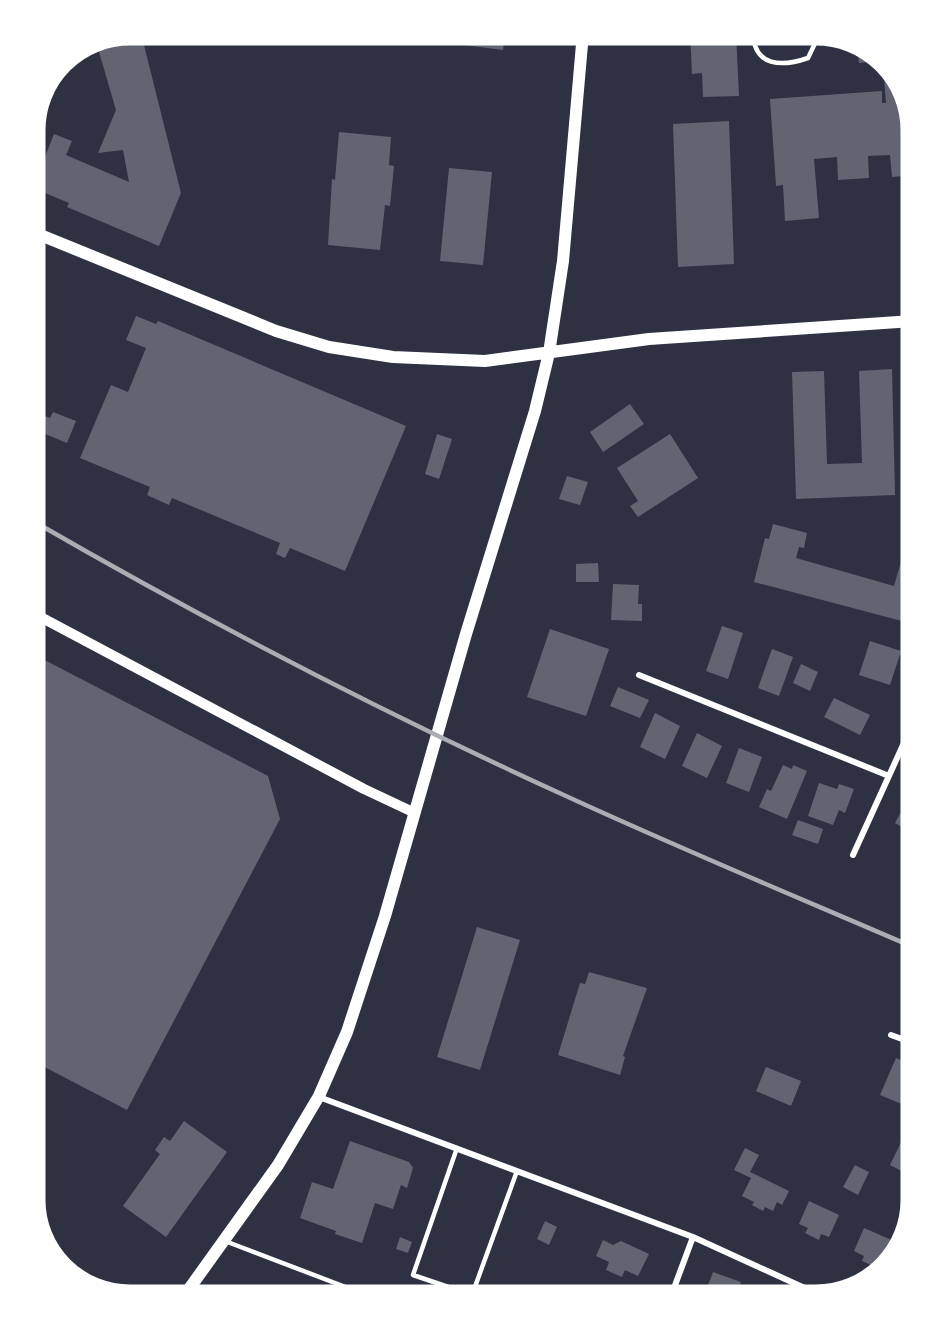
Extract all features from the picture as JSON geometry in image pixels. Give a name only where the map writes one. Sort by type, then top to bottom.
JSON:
[{"type":"main road","points":[[192,1285],[278,1165],[319,1096],[360,996],[535,411],[549,353],[563,261],[582,44]]},
{"type":"main road","points":[[44,237],[222,310],[328,347],[376,355],[485,361],[649,339],[902,322]]},
{"type":"street","points":[[44,619],[364,789],[416,813]]},
{"type":"street","points":[[639,675],[889,776]]},
{"type":"street","points":[[853,855],[902,747]]},
{"type":"street","points":[[891,1035],[902,1039]]},
{"type":"street","points":[[319,1096],[693,1237],[800,1286]]},
{"type":"street","points":[[675,1286],[693,1237]]},
{"type":"lane","points":[[754,44],[765,59],[787,65],[808,58],[815,44]]},
{"type":"lane","points":[[444,1285],[414,1275],[457,1148]]},
{"type":"lane","points":[[475,1286],[517,1171]]},
{"type":"lane","points":[[225,1241],[341,1285]]},
{"type":"building","points":[[144,44],[181,193],[159,246],[67,207],[69,203],[44,193],[44,160],[54,134],[72,141],[66,155],[129,182],[123,150],[98,153],[116,110],[98,50],[113,45]]},
{"type":"building","points":[[456,44],[504,44],[503,50]]},
{"type":"building","points":[[691,44],[737,44],[739,96],[703,97],[702,73],[692,74]]},
{"type":"building","points":[[858,54],[869,62],[859,63]]},
{"type":"building","points":[[884,77],[896,97],[902,118],[902,176],[892,177],[890,155],[868,156],[869,178],[838,180],[837,157],[814,159],[819,218],[785,221],[783,185],[776,186],[770,99],[882,91],[882,103],[886,103]]},
{"type":"building","points":[[729,121],[734,264],[678,267],[673,124]]},
{"type":"building","points":[[339,132],[391,137],[389,165],[394,166],[390,206],[385,205],[380,250],[328,245],[332,179],[335,180]]},
{"type":"building","points":[[449,168],[492,172],[483,265],[440,261]]},
{"type":"building","points":[[136,316],[156,324],[158,321],[406,426],[345,571],[290,548],[285,558],[276,554],[280,543],[172,498],[169,505],[147,495],[150,487],[80,458],[111,385],[128,392],[146,348],[126,340]]},
{"type":"building","points":[[892,369],[895,495],[796,499],[792,372],[824,371],[827,464],[862,463],[859,371]]},
{"type":"building","points":[[630,404],[644,424],[603,452],[590,432]]},
{"type":"building","points":[[53,412],[76,421],[67,443],[44,434],[44,416],[50,418]]},
{"type":"building","points":[[437,434],[452,439],[439,479],[425,474]]},
{"type":"building","points":[[670,434],[698,478],[638,517],[630,506],[638,501],[617,468]]},
{"type":"building","points":[[567,476],[588,482],[580,505],[559,499]]},
{"type":"building","points":[[773,524],[807,533],[804,548],[799,547],[796,558],[894,586],[902,558],[902,621],[754,582],[765,538],[769,539]]},
{"type":"building","points":[[598,563],[599,582],[576,582],[576,564]]},
{"type":"building","points":[[613,584],[639,585],[638,604],[642,604],[642,621],[611,620]]},
{"type":"building","points":[[722,626],[743,633],[728,679],[706,671]]},
{"type":"building","points":[[550,629],[609,649],[586,716],[527,697]]},
{"type":"building","points":[[870,641],[901,651],[890,685],[859,675]]},
{"type":"building","points":[[772,649],[793,657],[779,696],[758,688]]},
{"type":"building","points":[[44,660],[268,776],[280,819],[127,1110],[44,1067]]},
{"type":"building","points":[[801,664],[818,672],[810,691],[793,683]]},
{"type":"building","points":[[618,687],[649,700],[640,718],[610,706]]},
{"type":"building","points":[[834,698],[870,715],[860,735],[824,717]]},
{"type":"building","points":[[655,713],[680,726],[665,759],[640,747]]},
{"type":"building","points":[[697,733],[722,746],[707,778],[682,766]]},
{"type":"building","points":[[739,748],[762,757],[749,792],[726,783]]},
{"type":"building","points":[[783,765],[792,769],[793,765],[807,771],[787,819],[759,807],[767,789],[771,791]]},
{"type":"building","points":[[819,783],[837,789],[839,784],[854,789],[845,813],[839,810],[833,825],[808,816]]},
{"type":"building","points":[[902,810],[902,827],[895,823]]},
{"type":"building","points":[[798,820],[823,829],[818,844],[792,835]]},
{"type":"building","points":[[477,927],[520,940],[480,1070],[437,1057]]},
{"type":"building","points":[[589,972],[647,988],[623,1056],[625,1057],[620,1075],[558,1055],[580,983],[585,984]]},
{"type":"building","points":[[896,1058],[902,1060],[902,1104],[880,1095]]},
{"type":"building","points":[[766,1067],[801,1081],[791,1106],[756,1091]]},
{"type":"building","points":[[184,1121],[227,1152],[166,1237],[123,1206],[160,1154],[155,1150],[164,1137],[170,1141]]},
{"type":"building","points":[[902,1140],[902,1171],[890,1165]]},
{"type":"building","points":[[350,1141],[409,1162],[413,1168],[407,1188],[401,1185],[393,1209],[375,1203],[362,1243],[300,1218],[312,1182],[333,1189]]},
{"type":"building","points":[[745,1148],[759,1155],[750,1172],[789,1191],[782,1205],[777,1202],[773,1211],[765,1207],[763,1211],[752,1205],[754,1202],[742,1196],[751,1178],[734,1170]]},
{"type":"building","points":[[855,1165],[869,1172],[858,1195],[843,1187]]},
{"type":"building","points":[[809,1201],[839,1215],[829,1237],[821,1234],[819,1240],[805,1233],[808,1228],[799,1224]]},
{"type":"building","points":[[545,1221],[557,1227],[549,1245],[537,1239]]},
{"type":"building","points":[[864,1228],[892,1240],[885,1252],[872,1265],[862,1261],[864,1256],[854,1251]]},
{"type":"building","points":[[400,1237],[412,1242],[408,1253],[396,1249]]},
{"type":"building","points":[[603,1240],[613,1245],[621,1241],[649,1254],[638,1276],[625,1270],[622,1277],[606,1270],[609,1262],[596,1256]]},
{"type":"building","points":[[713,1272],[741,1282],[740,1286],[708,1286]]},
{"type":"railway","points":[[44,527],[230,630],[430,732],[652,835],[902,942]]}]
